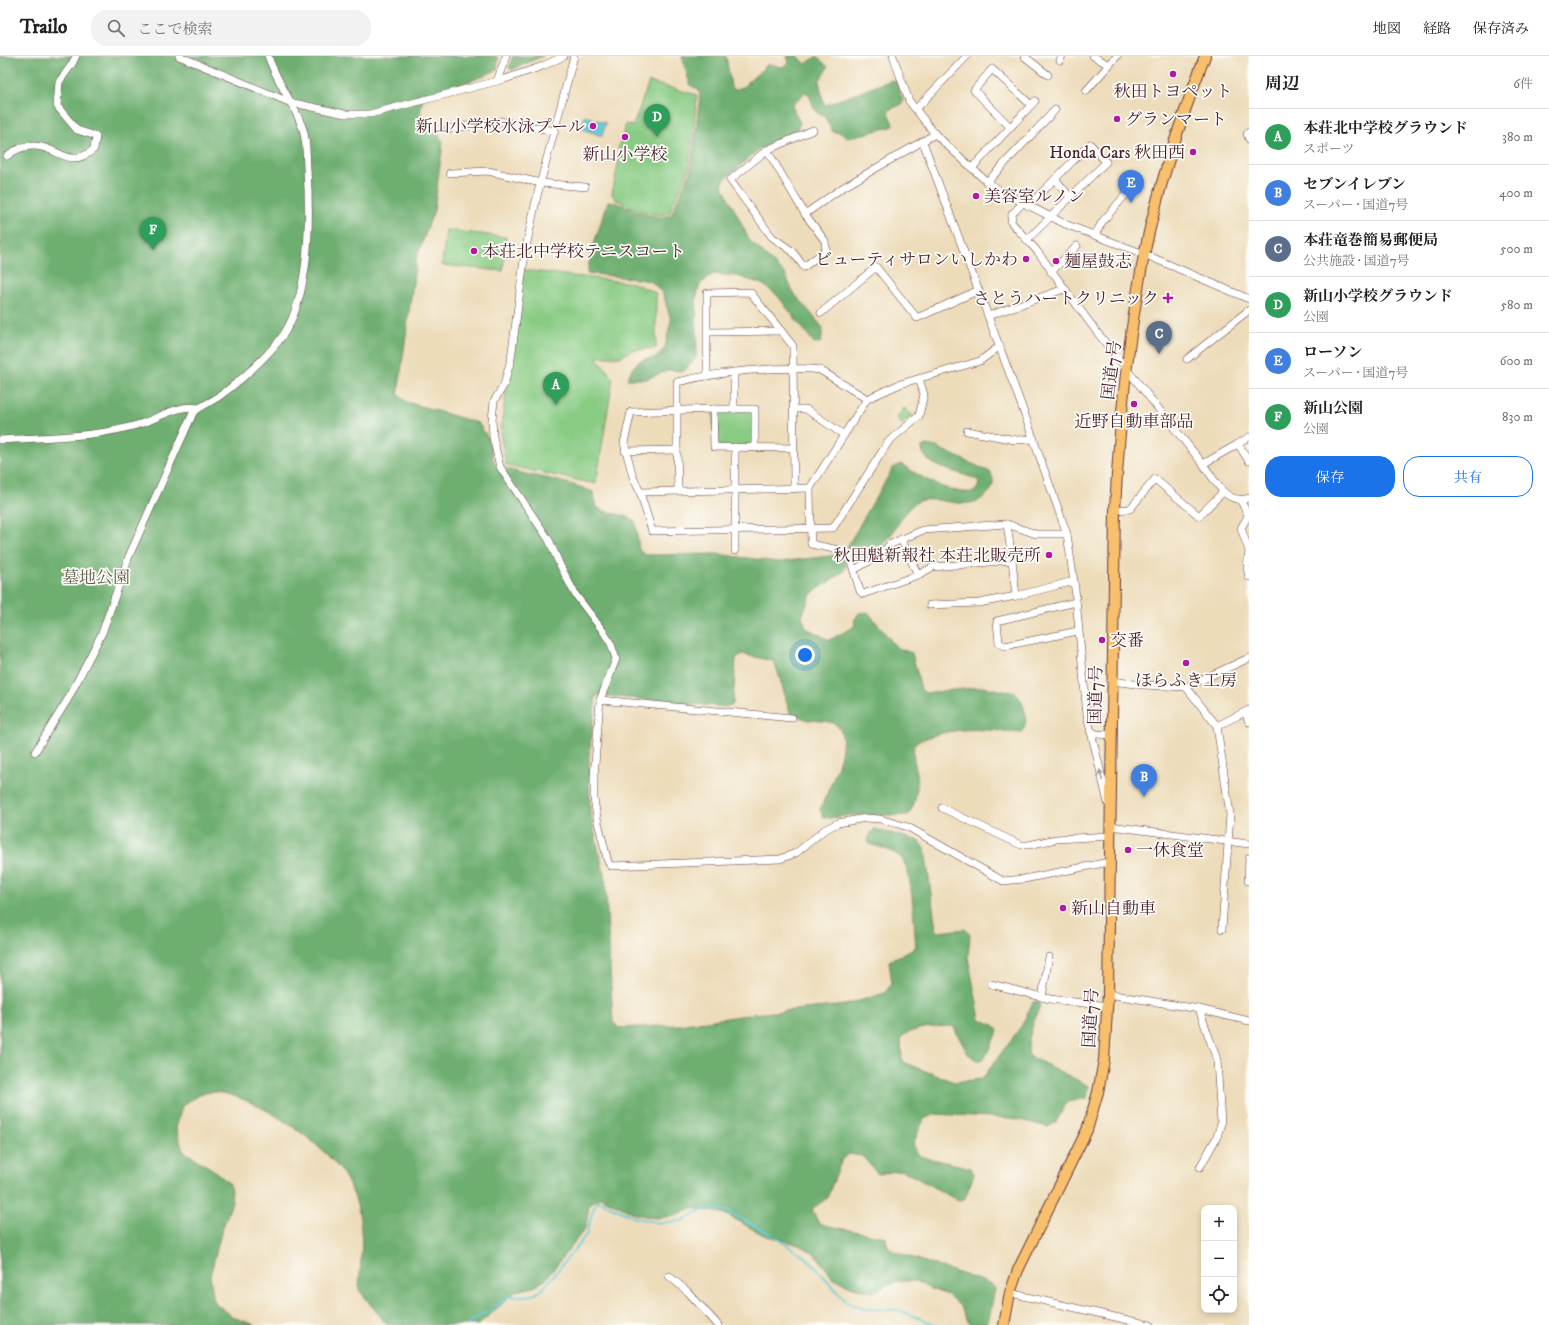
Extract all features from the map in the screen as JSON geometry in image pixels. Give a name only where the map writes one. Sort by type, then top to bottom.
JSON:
[{"type":"highway","name":"国道7号","points":[[1004,1325],[1010,1293],[1018,1270],[1087,1130],[1098,1092],[1104,1060],[1108,1006],[1111,681],[1115,510],[1120,437],[1127,369],[1144,254],[1183,111],[1204,56]]},
{"type":"street","points":[[7,156],[23,147],[42,147],[65,158],[88,154],[94,149],[96,136],[77,130],[57,106],[59,82],[76,56]]},
{"type":"street","points":[[179,56],[289,102],[345,114],[370,114],[497,81],[543,66],[564,56]]},
{"type":"street","points":[[35,752],[68,699],[102,633],[129,556],[170,466],[181,436],[193,413],[198,408],[220,396],[264,357],[288,328],[295,311],[304,270],[308,230],[309,199],[305,143],[302,125],[289,102],[268,56]]},
{"type":"street","points":[[497,81],[506,56]]},
{"type":"street","points":[[574,56],[541,183],[525,252],[511,359],[504,385],[494,401],[492,420],[493,436],[500,467],[549,540],[559,563],[576,594],[611,644],[616,659],[600,700],[596,737],[594,800],[602,842],[608,862],[611,866],[780,859],[796,853],[824,830],[838,823],[866,818],[880,819],[908,827],[1003,881],[1024,879],[1110,862]]},
{"type":"street","points":[[893,56],[909,101],[935,134],[987,182],[1050,217],[1144,254],[1249,300]]},
{"type":"street","points":[[916,109],[967,56]]},
{"type":"street","points":[[1024,56],[1048,75]]},
{"type":"street","points":[[1093,56],[1109,65]]},
{"type":"street","points":[[1086,91],[1117,56]]},
{"type":"street","points":[[972,168],[1033,103],[992,69],[974,90],[1010,127]]},
{"type":"street","points":[[987,182],[1055,110]]},
{"type":"street","points":[[448,129],[500,121],[555,131]]},
{"type":"street","points":[[767,150],[805,214],[825,241],[826,250],[804,267],[792,251],[772,237],[730,180],[767,150],[813,130]]},
{"type":"street","points":[[1249,132],[1247,134],[1249,139]]},
{"type":"street","points":[[805,214],[842,188],[935,134]]},
{"type":"street","points":[[923,142],[1000,346],[1067,534],[1074,581],[1078,632],[1090,731],[1110,813]]},
{"type":"street","points":[[1026,240],[1106,162],[1090,144],[1054,179],[1026,204],[1012,214],[1011,222],[1204,464],[1223,492],[1232,499],[1241,500],[1249,498]]},
{"type":"street","points":[[450,173],[488,171],[541,183],[585,187]]},
{"type":"street","points":[[1054,179],[1070,197]]},
{"type":"street","points":[[1095,235],[1102,222],[1128,192]]},
{"type":"street","points":[[1052,272],[1077,246]]},
{"type":"street","points":[[821,313],[876,267],[917,318],[979,290]]},
{"type":"street","points":[[988,316],[1064,289]]},
{"type":"street","points":[[707,376],[707,292],[750,292],[792,346],[794,489]]},
{"type":"street","points":[[1187,359],[1249,310]]},
{"type":"street","points":[[708,332],[781,331]]},
{"type":"street","points":[[1000,346],[980,361],[900,384],[867,399],[810,488],[811,544],[848,552],[860,591],[863,594],[918,575],[933,567],[1012,560]]},
{"type":"street","points":[[678,490],[676,450],[677,382],[734,372],[793,369],[820,370],[867,399]]},
{"type":"street","points":[[734,372],[734,409]]},
{"type":"street","points":[[755,447],[755,409],[631,412],[625,434],[625,451],[652,531],[735,528],[833,528],[889,441],[919,416],[924,394],[919,379]]},
{"type":"street","points":[[0,440],[86,434],[118,429],[142,423],[180,408],[192,406],[198,408]]},
{"type":"street","points":[[713,409],[714,447],[793,448]]},
{"type":"street","points":[[793,409],[806,409],[844,435]]},
{"type":"street","points":[[967,431],[1016,440],[1034,439]]},
{"type":"street","points":[[1204,464],[1249,437]]},
{"type":"street","points":[[1238,444],[1249,461]]},
{"type":"street","points":[[735,447],[735,551]]},
{"type":"street","points":[[625,451],[676,450]]},
{"type":"street","points":[[1115,510],[1130,509],[1155,479],[1199,516],[1223,492]]},
{"type":"street","points":[[640,492],[810,488]]},
{"type":"street","points":[[1241,500],[1249,517],[1241,528],[1249,551],[1247,567],[1249,577]]},
{"type":"street","points":[[854,570],[880,555],[890,545],[923,530],[1007,524],[1036,534],[1067,534]]},
{"type":"street","points":[[1007,524],[1016,596]]},
{"type":"street","points":[[902,539],[918,575]]},
{"type":"street","points":[[930,605],[979,603],[1016,596],[1074,581]]},
{"type":"street","points":[[1076,602],[998,621],[999,643],[1005,646],[1078,632]]},
{"type":"street","points":[[1111,681],[1143,685],[1186,687],[1249,658]]},
{"type":"street","points":[[1186,687],[1217,726],[1230,815],[1222,929]]},
{"type":"street","points":[[600,700],[792,718]]},
{"type":"street","points":[[1217,726],[1247,711],[1249,722]]},
{"type":"street","points":[[1090,731],[1097,734],[1111,735]]},
{"type":"street","points":[[942,808],[1021,845],[1029,845],[1056,838],[1110,831],[1249,844]]},
{"type":"street","points":[[1248,881],[1249,858]]},
{"type":"street","points":[[1042,997],[1048,957]]},
{"type":"street","points":[[991,984],[1042,997],[1108,1006]]},
{"type":"street","points":[[1108,994],[1199,1009],[1249,1021]]},
{"type":"street","points":[[1199,1009],[1217,1060],[1221,1123],[1217,1137],[1200,1167]]},
{"type":"street","points":[[669,1276],[688,1292],[718,1325]]},
{"type":"street","points":[[1010,1293],[1150,1325]]},
{"type":"green space","name":"墓地公園","points":[[0,56],[496,56],[498,58],[497,70],[424,97],[422,103],[421,115],[424,125],[432,132],[438,134],[443,142],[434,210],[416,259],[398,395],[407,402],[478,423],[487,436],[495,465],[581,487],[593,492],[595,503],[598,508],[607,512],[631,518],[635,521],[639,550],[645,555],[716,554],[778,562],[838,555],[844,558],[846,567],[843,572],[811,594],[802,616],[806,628],[829,640],[854,627],[855,619],[859,613],[868,612],[897,648],[912,653],[921,689],[925,693],[982,687],[1016,693],[1024,707],[1026,718],[1022,733],[994,730],[954,731],[928,737],[915,743],[913,755],[917,774],[917,790],[915,801],[908,815],[851,815],[830,818],[823,817],[820,809],[838,765],[842,741],[841,731],[835,724],[825,721],[808,720],[790,713],[778,672],[773,661],[742,654],[736,658],[733,704],[725,707],[596,695],[589,756],[590,813],[605,878],[613,1022],[619,1028],[678,1025],[754,1014],[845,1005],[885,993],[892,983],[889,961],[916,947],[914,914],[911,887],[906,865],[895,853],[869,844],[868,836],[874,829],[917,840],[925,849],[936,930],[938,932],[965,929],[970,935],[968,957],[980,1019],[994,1025],[998,1031],[985,1057],[978,1061],[968,1054],[953,1026],[919,1029],[907,1033],[901,1037],[902,1062],[954,1082],[982,1079],[1022,1025],[1033,1002],[1038,1002],[1040,1005],[1029,1037],[1029,1056],[1089,1086],[1087,1098],[1067,1102],[1056,1122],[1048,1127],[1012,1118],[935,1114],[924,1119],[913,1144],[919,1156],[971,1168],[974,1174],[965,1198],[959,1201],[902,1170],[878,1174],[862,1156],[849,1154],[842,1159],[827,1198],[812,1209],[819,1224],[885,1237],[888,1246],[893,1251],[991,1284],[995,1288],[989,1319],[984,1325],[970,1325],[961,1307],[948,1295],[930,1289],[916,1281],[898,1281],[872,1292],[846,1285],[831,1276],[816,1254],[799,1245],[764,1235],[723,1213],[692,1208],[675,1216],[656,1218],[635,1214],[600,1197],[589,1206],[586,1227],[545,1280],[534,1287],[516,1291],[478,1325],[387,1325],[359,1290],[362,1240],[361,1227],[352,1191],[340,1169],[327,1155],[298,1130],[263,1108],[228,1094],[208,1092],[182,1106],[176,1128],[183,1151],[212,1169],[230,1184],[232,1202],[221,1233],[210,1276],[214,1302],[233,1317],[255,1325],[0,1325]]},
{"type":"green space","points":[[513,56],[543,56],[511,70],[509,67]]},
{"type":"green space","points":[[682,56],[726,56],[731,87],[735,90],[744,86],[767,65],[770,64],[780,67],[786,66],[789,63],[787,56],[797,56],[806,64],[817,56],[828,67],[819,81],[824,104],[826,105],[892,80],[896,82],[903,101],[902,104],[889,110],[888,113],[893,124],[891,127],[847,138],[839,132],[833,132],[824,116],[818,113],[812,104],[809,94],[805,92],[792,106],[800,123],[796,131],[759,149],[725,179],[722,185],[750,241],[785,274],[793,292],[823,328],[821,342],[815,344],[777,295],[762,284],[737,276],[713,274],[700,284],[696,298],[697,347],[695,360],[684,371],[669,370],[646,379],[627,379],[637,363],[644,359],[655,358],[665,348],[671,320],[663,294],[652,282],[645,280],[587,273],[591,253],[608,201],[656,217],[671,215],[691,170],[700,95],[698,89],[690,85]]},
{"type":"green space","points":[[649,82],[697,95],[689,169],[669,213],[663,214],[650,213],[635,208],[616,200],[612,194],[621,150],[618,149],[626,124],[633,126]]},
{"type":"green space","name":"本荘北中学校テニスコート","points":[[446,230],[506,237],[503,271],[442,265]]},
{"type":"green space","points":[[523,270],[633,283],[656,293],[656,348],[631,350],[621,357],[596,357],[613,378],[596,484],[506,465],[501,438],[502,421]]},
{"type":"green space","points":[[904,408],[913,416],[902,424],[897,418]]},
{"type":"green space","points":[[713,409],[755,409],[755,447],[714,447]]},
{"type":"green space","points":[[926,445],[936,447],[990,472],[993,479],[993,484],[990,491],[983,498],[975,502],[958,503],[923,500],[915,503],[878,550],[868,557],[855,560],[851,550],[847,547],[893,468],[901,464],[918,475],[945,488],[964,492],[974,492],[978,487],[979,481],[936,465],[929,460],[924,454],[922,447]]},
{"type":"water","name":"新山小学校水泳プール","points":[[585,116],[606,123],[602,136],[580,128]]},
{"type":"waterway","points":[[468,1325],[471,1321],[491,1310],[508,1297],[533,1295],[542,1290],[586,1235],[594,1207],[599,1201],[636,1218],[660,1223],[681,1221],[704,1209],[727,1211],[770,1234],[807,1258],[848,1303],[864,1309],[898,1310],[937,1325]]},
{"type":"place","name":"秋田トヨペット","points":[[1173,74]]},
{"type":"place","name":"グランマート","points":[[1117,119]]},
{"type":"place","name":"新山小学校水泳プール","points":[[593,126]]},
{"type":"place","name":"新山小学校","points":[[625,137]]},
{"type":"place","name":"新山小学校グラウンド","points":[[657,137]]},
{"type":"place","name":"Honda Cars 秋田西","points":[[1193,152]]},
{"type":"place","name":"美容室ルノン","points":[[976,196]]},
{"type":"place","name":"ローソン","points":[[1131,203]]},
{"type":"place","name":"新山公園","points":[[153,250]]},
{"type":"place","name":"本荘北中学校テニスコート","points":[[474,251]]},
{"type":"place","name":"ビューティサロンいしかわ","points":[[1026,259]]},
{"type":"place","name":"麺屋鼓志","points":[[1056,261]]},
{"type":"place","name":"さとうハートクリニック","points":[[1168,298]]},
{"type":"place","name":"本荘竜巻簡易郵便局","points":[[1159,354]]},
{"type":"place","name":"近野自動車部品","points":[[1134,404]]},
{"type":"place","name":"本荘北中学校グラウンド","points":[[556,405]]},
{"type":"place","name":"秋田魁新報社 本荘北販売所","points":[[1049,555]]},
{"type":"place","name":"交番","points":[[1102,640]]},
{"type":"place","name":"ほらふき工房","points":[[1186,663]]},
{"type":"place","name":"セブンイレブン","points":[[1144,797]]},
{"type":"place","name":"一休食堂","points":[[1128,850]]},
{"type":"place","name":"新山自動車","points":[[1063,908]]}]
